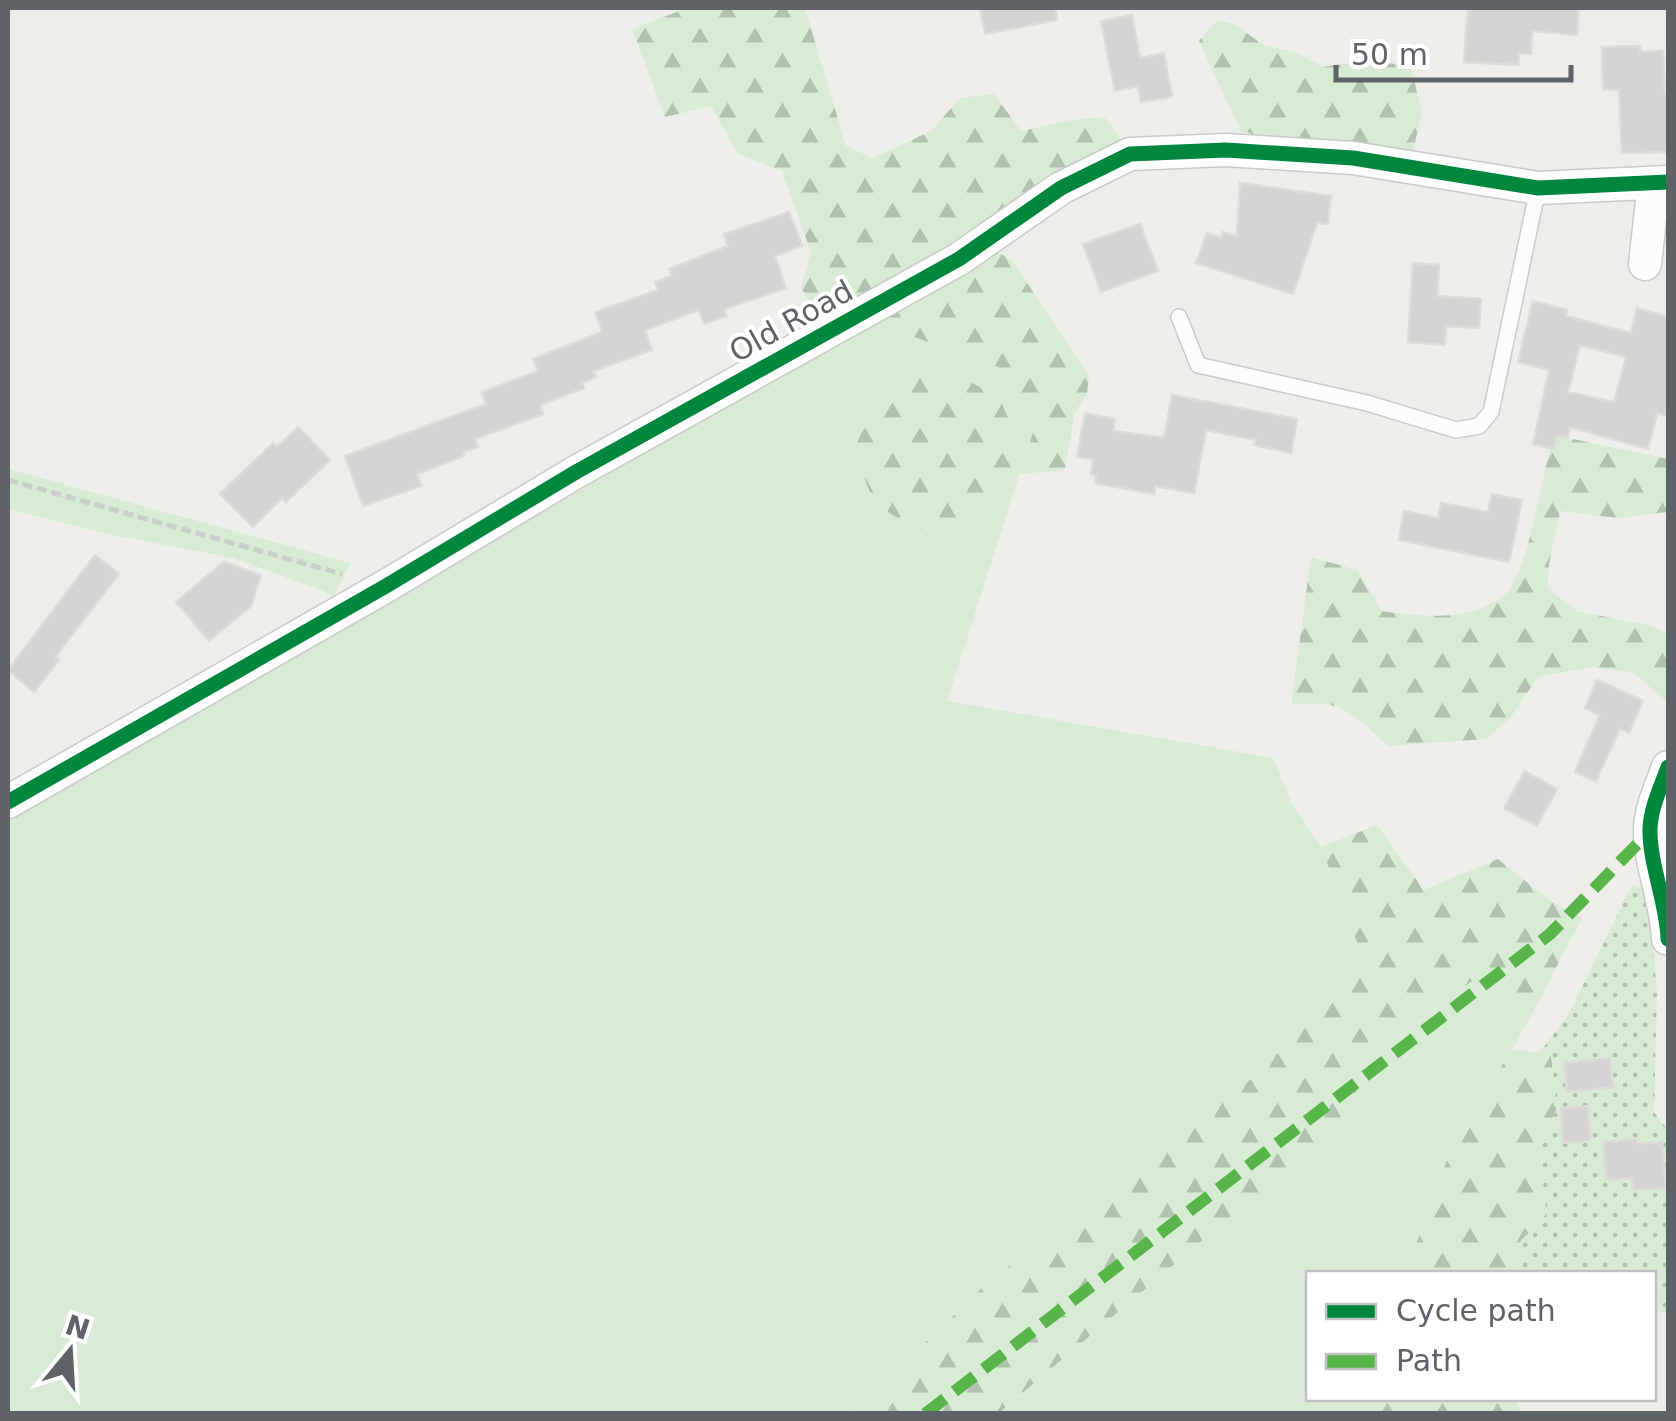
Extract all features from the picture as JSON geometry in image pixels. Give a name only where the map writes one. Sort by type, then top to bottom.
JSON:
[{"type":"street","name":"Old Road","points":[[8,802],[386,586],[576,472],[959,259],[1062,188],[1130,154],[1226,150],[1353,158],[1538,188],[1661,182]]},
{"type":"street","points":[[1645,264],[1661,182]]},
{"type":"street","points":[[1668,767],[1655,801],[1650,831],[1668,939]]},
{"type":"lane","points":[[1178,317],[1198,365],[1367,403],[1456,430],[1479,426],[1491,412],[1538,188]]},
{"type":"path","points":[[8,480],[386,586]]},
{"type":"green space","points":[[687,8],[805,8],[846,146],[873,158],[931,131],[960,98],[994,94],[1021,131],[1104,117],[1123,142],[956,245],[821,321],[801,288],[811,252],[782,171],[737,153],[711,106],[665,117],[632,29]]},
{"type":"green space","points":[[1218,20],[1236,25],[1263,45],[1295,52],[1323,67],[1361,61],[1410,65],[1422,111],[1413,152],[1280,141],[1241,131],[1199,41]]},
{"type":"green space","points":[[995,251],[1012,260],[1089,376],[1087,394],[1075,412],[1065,470],[1020,474],[1038,416],[998,367],[872,322]]},
{"type":"green space","points":[[872,322],[998,367],[1038,416],[947,701],[1273,758],[1291,802],[1321,847],[1366,963],[1255,1076],[986,1284],[853,1413],[8,1413],[8,821]]},
{"type":"green space","points":[[953,373],[999,397],[1018,441],[1010,490],[991,520],[951,534],[913,528],[874,503],[855,453],[864,418],[876,398],[904,378]]},
{"type":"green space","points":[[1554,435],[1668,459],[1668,512],[1617,518],[1560,511],[1548,589],[1577,611],[1652,626],[1668,634],[1668,703],[1634,673],[1591,667],[1538,677],[1511,717],[1486,739],[1388,746],[1366,725],[1335,706],[1291,705],[1311,557],[1357,570],[1382,611],[1449,615],[1496,601],[1508,591],[1523,562]]},
{"type":"green space","points":[[8,469],[351,563],[334,595],[234,558],[113,535],[8,509]]},
{"type":"green space","points":[[1377,825],[1424,890],[1498,859],[1549,900],[1582,918],[1534,1010],[1476,978],[1350,1074],[1363,1112],[1256,1195],[999,1413],[853,1413],[986,1284],[1255,1076],[1365,963],[1321,847]]},
{"type":"green space","points":[[1632,885],[1648,891],[1657,992],[1654,1112],[1668,1130],[1668,1312],[1656,1313],[1656,1271],[1513,1271],[1521,1240],[1547,1217],[1539,1147],[1557,1108],[1551,1054],[1539,1053],[1567,1017]]},
{"type":"green space","points":[[1477,977],[1534,1010],[1456,1136],[1406,1271],[1306,1271],[1306,1401],[1367,1401],[1362,1413],[999,1414],[1256,1195],[1363,1112],[1350,1075]]},
{"type":"green space","points":[[1512,1050],[1551,1054],[1557,1109],[1539,1147],[1547,1218],[1521,1241],[1513,1271],[1406,1271],[1456,1136]]},
{"type":"green space","points":[[1367,1401],[1515,1401],[1522,1413],[1362,1413]]},
{"type":"building","points":[[980,8],[1056,8],[1057,20],[985,34]]},
{"type":"building","points":[[1468,8],[1579,8],[1577,35],[1532,31],[1531,54],[1519,53],[1518,65],[1464,62]]},
{"type":"building","points":[[1132,15],[1140,58],[1164,53],[1172,97],[1141,102],[1138,86],[1115,91],[1101,21]]},
{"type":"building","points":[[1640,46],[1640,52],[1663,51],[1668,152],[1622,153],[1619,89],[1603,90],[1602,47]]},
{"type":"building","points":[[1240,183],[1331,196],[1328,224],[1317,223],[1293,294],[1196,263],[1207,233],[1221,238],[1223,232],[1237,237]]},
{"type":"building","points":[[789,212],[802,246],[775,256],[786,288],[724,309],[726,316],[704,324],[699,310],[645,330],[652,350],[593,371],[596,377],[582,383],[584,388],[540,405],[543,414],[475,439],[478,447],[463,452],[464,456],[417,474],[421,486],[363,506],[345,456],[486,404],[482,392],[538,371],[533,359],[602,332],[595,312],[658,290],[655,282],[672,276],[669,269],[728,246],[724,234]]},
{"type":"building","points":[[1140,224],[1158,271],[1101,292],[1083,244]]},
{"type":"building","points":[[1413,263],[1439,265],[1437,296],[1481,299],[1479,328],[1446,326],[1445,345],[1408,342]]},
{"type":"building","points":[[1533,301],[1567,310],[1566,316],[1631,333],[1637,308],[1668,317],[1668,416],[1657,413],[1648,449],[1570,427],[1568,438],[1557,435],[1554,449],[1533,444],[1549,370],[1518,362]],"holes":[[[1580,345],[1626,357],[1614,402],[1568,392]]]},
{"type":"building","points":[[1172,395],[1297,419],[1291,453],[1254,445],[1256,440],[1206,430],[1194,493],[1155,486],[1154,494],[1095,483],[1096,476],[1091,474],[1093,459],[1077,457],[1085,413],[1115,419],[1113,431],[1164,438]]},
{"type":"building","points":[[298,427],[330,460],[253,527],[220,494],[273,443],[277,447]]},
{"type":"building","points":[[1492,494],[1522,500],[1509,562],[1399,540],[1404,511],[1438,518],[1441,503],[1488,512]]},
{"type":"building","points":[[95,555],[119,574],[55,657],[59,660],[34,692],[8,670]]},
{"type":"building","points":[[224,562],[261,575],[251,606],[209,641],[176,602]]},
{"type":"building","points":[[1597,680],[1643,701],[1629,733],[1620,728],[1596,781],[1575,772],[1600,715],[1585,708]]},
{"type":"building","points":[[1525,771],[1557,789],[1537,826],[1504,808]]},
{"type":"building","points":[[1610,1058],[1613,1087],[1567,1092],[1564,1063]]},
{"type":"building","points":[[1588,1106],[1590,1141],[1563,1143],[1561,1108]]},
{"type":"building","points":[[1636,1139],[1637,1144],[1662,1142],[1666,1188],[1633,1190],[1632,1178],[1606,1180],[1603,1142]]},
{"type":"marked path","points":[[925,1414],[1550,934],[1650,831]]},
{"type":"cycle path","points":[[8,802],[386,586],[576,472],[959,259],[1061,188],[1130,154],[1226,150],[1353,158],[1538,188],[1668,182]]},
{"type":"cycle path","points":[[1668,767],[1650,828],[1668,939]]}]
